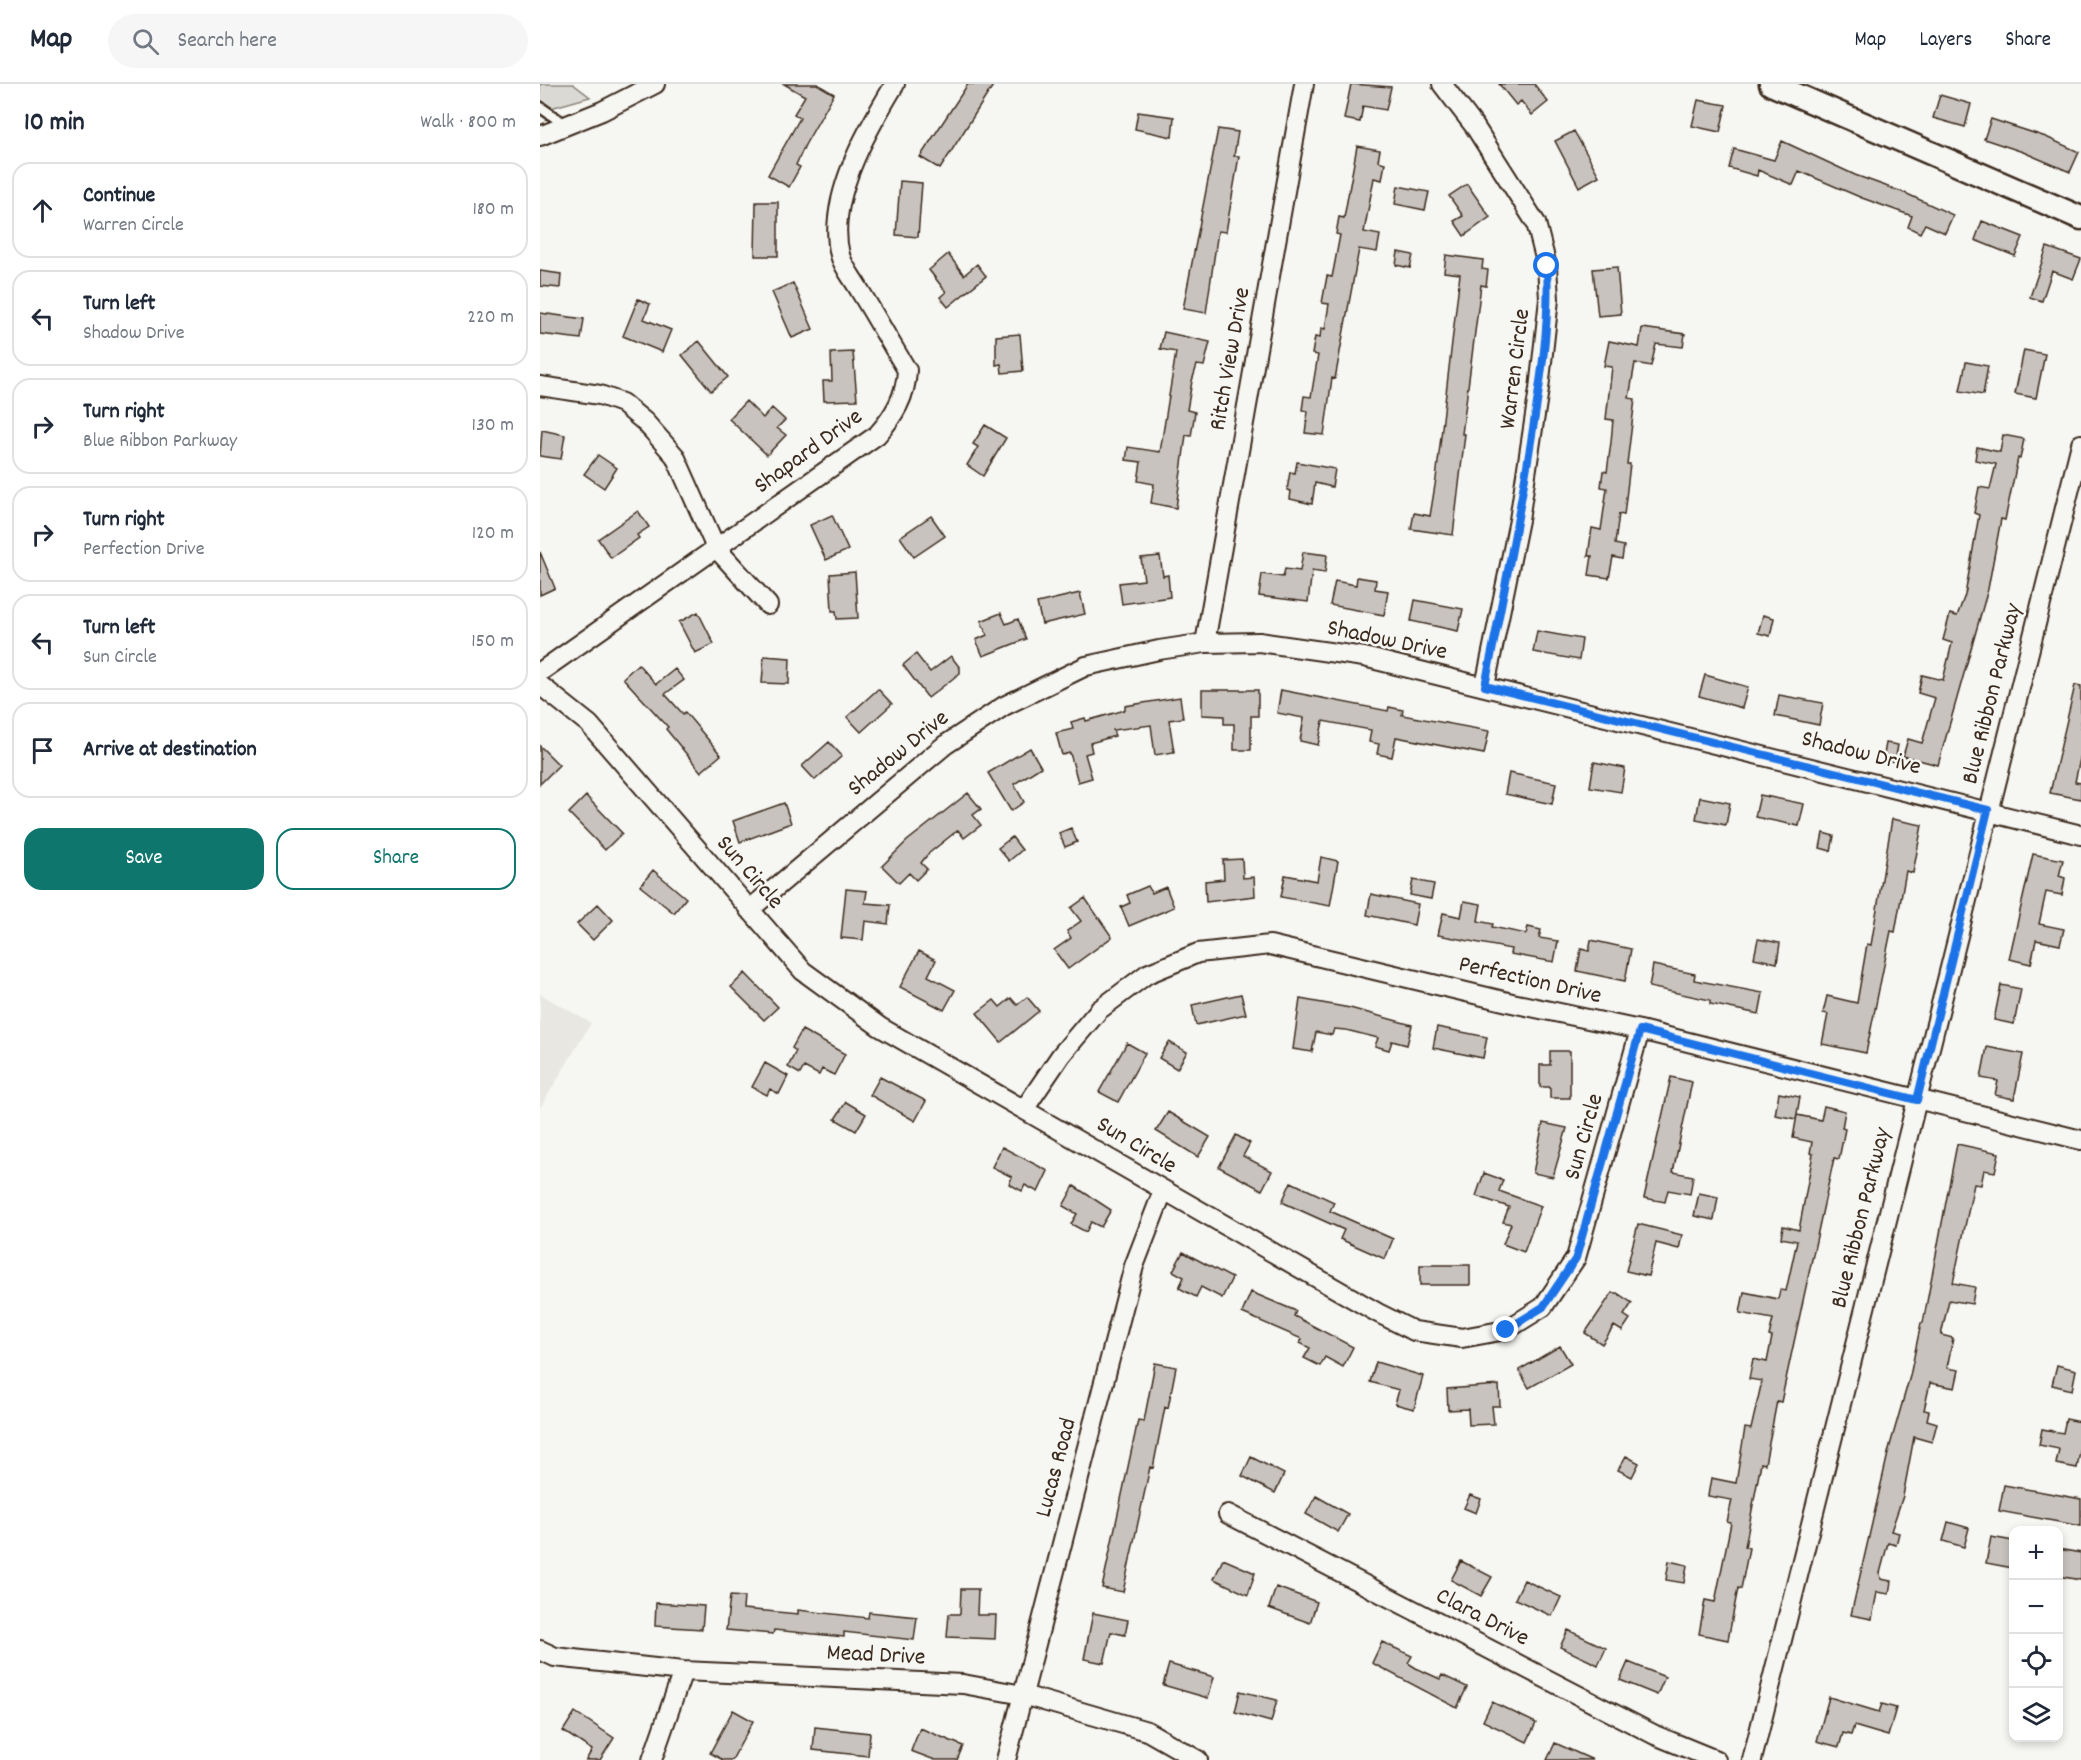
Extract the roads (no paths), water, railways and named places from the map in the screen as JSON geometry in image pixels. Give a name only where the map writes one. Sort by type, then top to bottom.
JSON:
[{"type":"street","points":[[540,136],[602,111],[655,84]]},
{"type":"street","name":"Shapard Drive","points":[[716,548],[877,435],[892,419],[902,398],[907,384],[907,370],[841,257],[836,229],[839,204],[846,184],[876,115],[895,84]]},
{"type":"street","name":"Ritch View Drive","points":[[1205,643],[1304,84]]},
{"type":"street","name":"Warren Circle","points":[[1442,84],[1475,127],[1536,223],[1547,266],[1549,299],[1539,388],[1519,520],[1485,686]]},
{"type":"street","points":[[1771,84],[2081,218]]},
{"type":"street","points":[[540,386],[600,395],[622,404],[645,422],[675,456],[716,548],[768,605]]},
{"type":"street","name":"Blue Ribbon Parkway","points":[[1752,1760],[2081,444]]},
{"type":"street","points":[[540,672],[716,548]]},
{"type":"street","name":"Shadow Drive","points":[[749,910],[945,745],[1004,706],[1086,666],[1159,650],[1205,643],[1259,642],[1364,657],[1988,810],[2081,835]]},
{"type":"street","name":"Sun Circle","points":[[540,685],[589,724],[802,971],[880,1027],[1025,1108],[1163,1191],[1378,1313],[1414,1331],[1462,1338],[1506,1330],[1543,1307],[1576,1258],[1640,1030]]},
{"type":"street","name":"Perfection Drive","points":[[1025,1108],[1061,1055],[1099,1010],[1147,974],[1197,953],[1270,945],[1512,1003],[1640,1030],[2081,1140]]},
{"type":"street","name":"Lucas Road","points":[[1006,1760],[1134,1266],[1163,1191]]},
{"type":"street","name":"Clara Drive","points":[[1228,1514],[1655,1735],[1716,1760]]},
{"type":"street","name":"Mead Drive","points":[[540,1650],[555,1658],[683,1671],[963,1684],[1023,1695],[1147,1731],[1198,1760]]},
{"type":"street","points":[[652,1760],[683,1671]]},
{"type":"lane","points":[[540,107],[566,125]]}]
